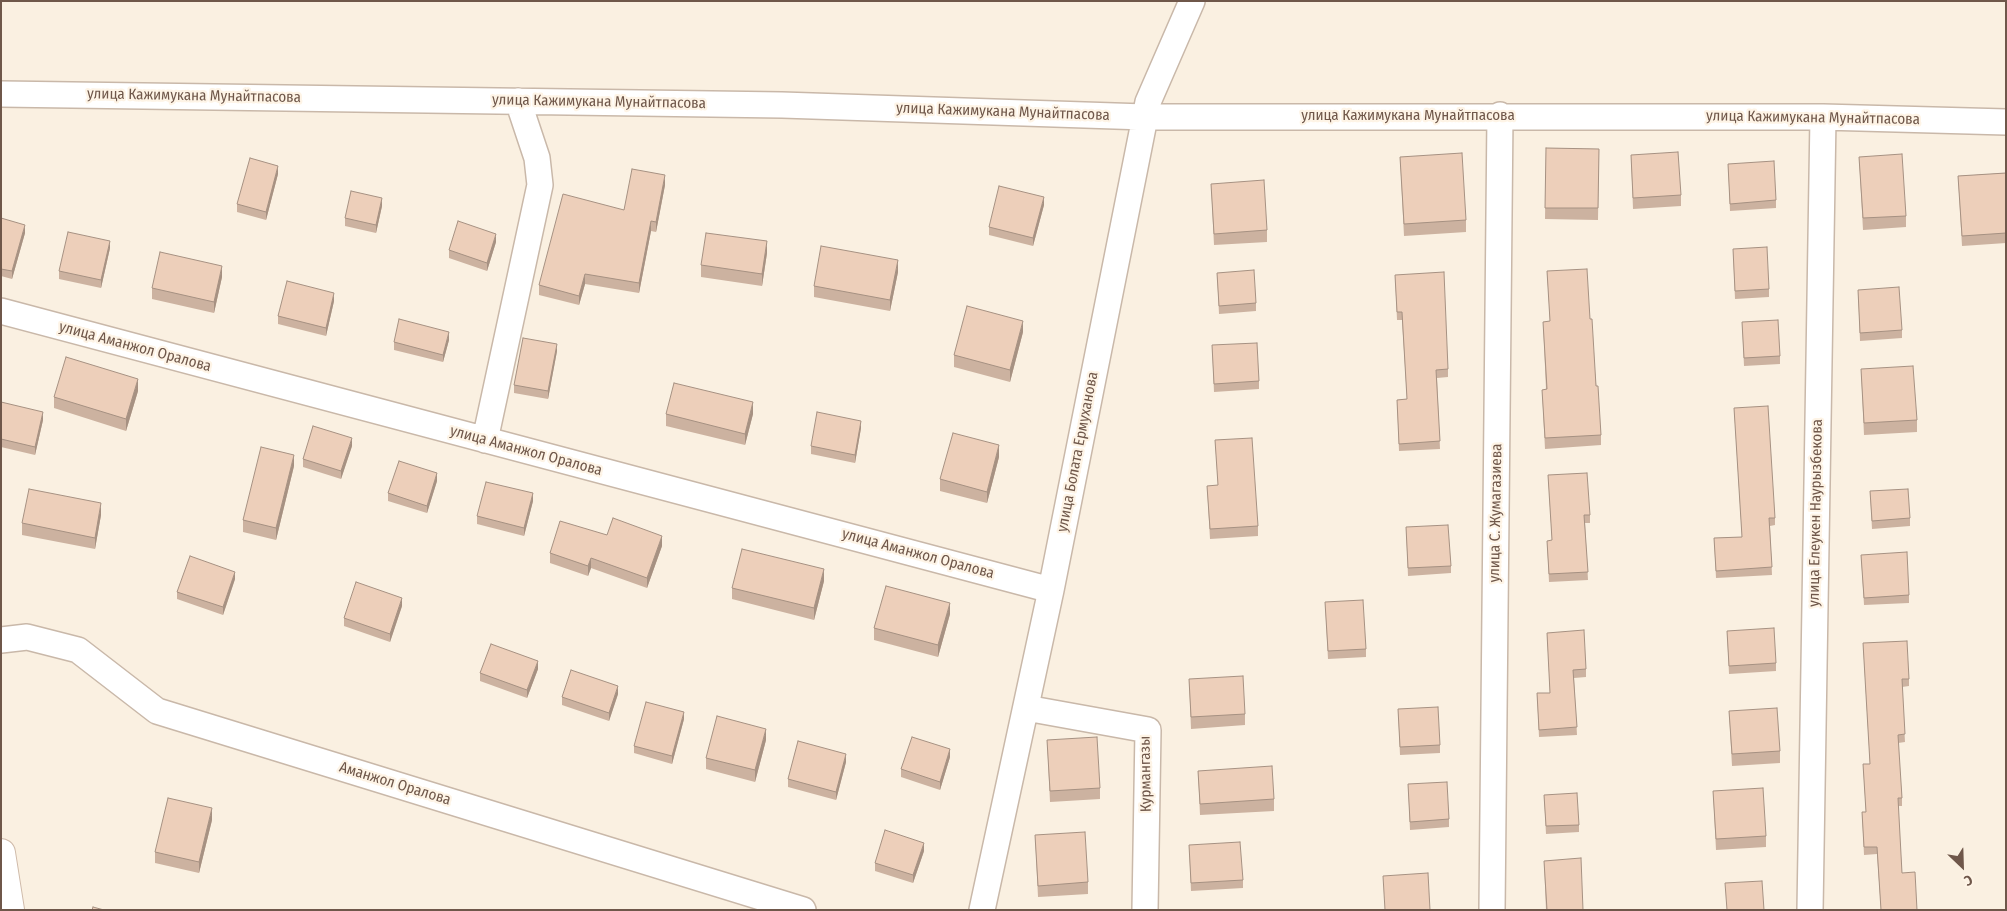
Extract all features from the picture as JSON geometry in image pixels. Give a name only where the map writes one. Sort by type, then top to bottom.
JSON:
[{"type":"street","name":"улица Болата Ермуханова","points":[[982,910],[1051,590],[1148,102],[1192,1]]},
{"type":"street","name":"улица Кажимукана Мунайтпасова","points":[[1,94],[782,105],[1145,117],[1500,115],[1823,117],[2006,122]]},
{"type":"street","points":[[485,440],[540,185],[537,158],[518,101]]},
{"type":"street","name":"улица С. Жумагазиева","points":[[1492,910],[1500,115]]},
{"type":"street","name":"улица Елеукен Наурызбекова","points":[[1810,910],[1823,117]]},
{"type":"street","name":"улица Аманжол Оралова","points":[[1,311],[1051,590]]},
{"type":"street","name":"Аманжол Оралова","points":[[1,640],[27,637],[78,650],[157,711],[803,910]]},
{"type":"street","name":"Курмангазы","points":[[1026,708],[1148,730],[1145,910]]},
{"type":"street","points":[[1,853],[10,910]]},
{"type":"building","points":[[1546,148],[1599,149],[1598,208],[1545,208]]},
{"type":"building","points":[[1678,152],[1681,195],[1633,198],[1631,155]]},
{"type":"building","points":[[1462,153],[1466,220],[1404,224],[1400,157]]},
{"type":"building","points":[[1902,154],[1906,216],[1863,218],[1859,157]]},
{"type":"building","points":[[250,158],[278,166],[266,212],[237,204]]},
{"type":"building","points":[[1774,161],[1776,200],[1730,204],[1728,164]]},
{"type":"building","points":[[632,169],[665,175],[656,222],[651,221],[639,283],[585,274],[579,296],[539,285],[563,194],[624,210]]},
{"type":"building","points":[[2006,173],[2006,233],[1962,236],[1958,176]]},
{"type":"building","points":[[1264,180],[1267,230],[1214,234],[1211,184]]},
{"type":"building","points":[[999,186],[1044,197],[1033,238],[989,227]]},
{"type":"building","points":[[351,191],[382,198],[376,225],[345,218]]},
{"type":"building","points":[[1,218],[25,225],[12,271],[1,269]]},
{"type":"building","points":[[458,221],[496,234],[487,263],[449,250]]},
{"type":"building","points":[[68,232],[110,241],[101,280],[59,271]]},
{"type":"building","points":[[706,233],[767,241],[762,274],[701,265]]},
{"type":"building","points":[[821,246],[898,260],[890,300],[814,286]]},
{"type":"building","points":[[1767,247],[1769,289],[1735,291],[1733,249]]},
{"type":"building","points":[[160,252],[222,266],[214,302],[152,288]]},
{"type":"building","points":[[1587,269],[1601,435],[1545,438],[1542,390],[1547,389],[1543,322],[1550,321],[1547,271]]},
{"type":"building","points":[[1254,270],[1256,303],[1219,306],[1217,273]]},
{"type":"building","points":[[1444,272],[1448,369],[1436,370],[1440,441],[1399,444],[1397,400],[1407,399],[1402,312],[1397,312],[1395,275]]},
{"type":"building","points":[[287,281],[334,293],[326,328],[278,316]]},
{"type":"building","points":[[1899,287],[1902,330],[1860,333],[1858,290]]},
{"type":"building","points":[[967,306],[1023,321],[1010,370],[954,355]]},
{"type":"building","points":[[399,319],[449,332],[443,355],[394,342]]},
{"type":"building","points":[[1778,320],[1780,356],[1744,358],[1742,322]]},
{"type":"building","points":[[523,338],[557,344],[548,391],[514,385]]},
{"type":"building","points":[[1257,343],[1259,381],[1214,384],[1212,345]]},
{"type":"building","points":[[66,357],[138,379],[126,419],[54,397]]},
{"type":"building","points":[[1913,366],[1917,420],[1864,423],[1861,369]]},
{"type":"building","points":[[674,383],[753,402],[745,434],[666,414]]},
{"type":"building","points":[[1,402],[43,412],[35,447],[1,439]]},
{"type":"building","points":[[1768,406],[1775,518],[1769,518],[1772,567],[1716,571],[1714,538],[1742,537],[1734,408]]},
{"type":"building","points":[[817,412],[861,421],[855,455],[811,446]]},
{"type":"building","points":[[313,426],[352,438],[341,471],[303,459]]},
{"type":"building","points":[[953,433],[999,445],[987,492],[940,479]]},
{"type":"building","points":[[1252,438],[1258,526],[1210,529],[1207,486],[1218,485],[1215,440]]},
{"type":"building","points":[[261,447],[294,455],[276,528],[243,520]]},
{"type":"building","points":[[399,461],[437,473],[427,506],[388,493]]},
{"type":"building","points":[[1587,473],[1590,515],[1584,515],[1588,572],[1549,574],[1547,541],[1552,540],[1548,475]]},
{"type":"building","points":[[486,482],[533,493],[524,528],[477,516]]},
{"type":"building","points":[[29,489],[101,503],[95,538],[22,523]]},
{"type":"building","points":[[1908,489],[1910,518],[1872,521],[1870,491]]},
{"type":"building","points":[[613,518],[662,536],[647,578],[591,558],[588,566],[550,553],[560,521],[607,535]]},
{"type":"building","points":[[1448,525],[1451,566],[1408,568],[1406,527]]},
{"type":"building","points":[[742,549],[824,569],[814,608],[732,588]]},
{"type":"building","points":[[1907,552],[1909,595],[1864,598],[1861,555]]},
{"type":"building","points":[[190,556],[235,572],[223,607],[177,592]]},
{"type":"building","points":[[356,582],[402,598],[390,634],[344,618]]},
{"type":"building","points":[[886,586],[950,603],[938,645],[874,628]]},
{"type":"building","points":[[1363,600],[1366,649],[1328,651],[1325,602]]},
{"type":"building","points":[[1774,628],[1776,663],[1729,666],[1727,631]]},
{"type":"building","points":[[1584,630],[1586,669],[1573,670],[1577,727],[1539,730],[1537,693],[1550,693],[1547,633]]},
{"type":"building","points":[[1907,641],[1909,679],[1902,679],[1905,734],[1898,735],[1902,798],[1898,798],[1902,873],[1915,872],[1917,910],[1881,910],[1877,847],[1864,847],[1862,812],[1866,812],[1863,764],[1870,764],[1863,643]]},
{"type":"building","points":[[491,644],[538,661],[527,690],[480,673]]},
{"type":"building","points":[[571,670],[618,686],[609,713],[562,697]]},
{"type":"building","points":[[1243,676],[1245,714],[1191,717],[1189,679]]},
{"type":"building","points":[[646,702],[684,712],[672,756],[634,746]]},
{"type":"building","points":[[1438,707],[1440,745],[1400,747],[1398,709]]},
{"type":"building","points":[[1777,708],[1780,751],[1732,754],[1729,711]]},
{"type":"building","points":[[717,716],[766,729],[755,770],[706,758]]},
{"type":"building","points":[[912,737],[950,749],[940,782],[901,769]]},
{"type":"building","points":[[1097,737],[1100,788],[1050,791],[1047,740]]},
{"type":"building","points":[[798,741],[846,754],[836,792],[788,779]]},
{"type":"building","points":[[1272,766],[1274,799],[1200,804],[1198,771]]},
{"type":"building","points":[[1447,782],[1449,819],[1410,822],[1408,784]]},
{"type":"building","points":[[1763,788],[1766,836],[1716,839],[1713,791]]},
{"type":"building","points":[[1577,793],[1579,825],[1546,826],[1544,795]]},
{"type":"building","points":[[168,798],[212,808],[199,862],[155,852]]},
{"type":"building","points":[[885,830],[924,843],[913,875],[875,863]]},
{"type":"building","points":[[1085,832],[1088,882],[1038,886],[1035,835]]},
{"type":"building","points":[[1240,842],[1243,880],[1191,883],[1189,845]]},
{"type":"building","points":[[1581,858],[1583,910],[1547,910],[1544,861]]},
{"type":"building","points":[[1428,873],[1430,910],[1385,910],[1383,876]]},
{"type":"building","points":[[1762,881],[1764,910],[1727,910],[1725,883]]},
{"type":"building","points":[[93,907],[104,910],[92,910]]}]
